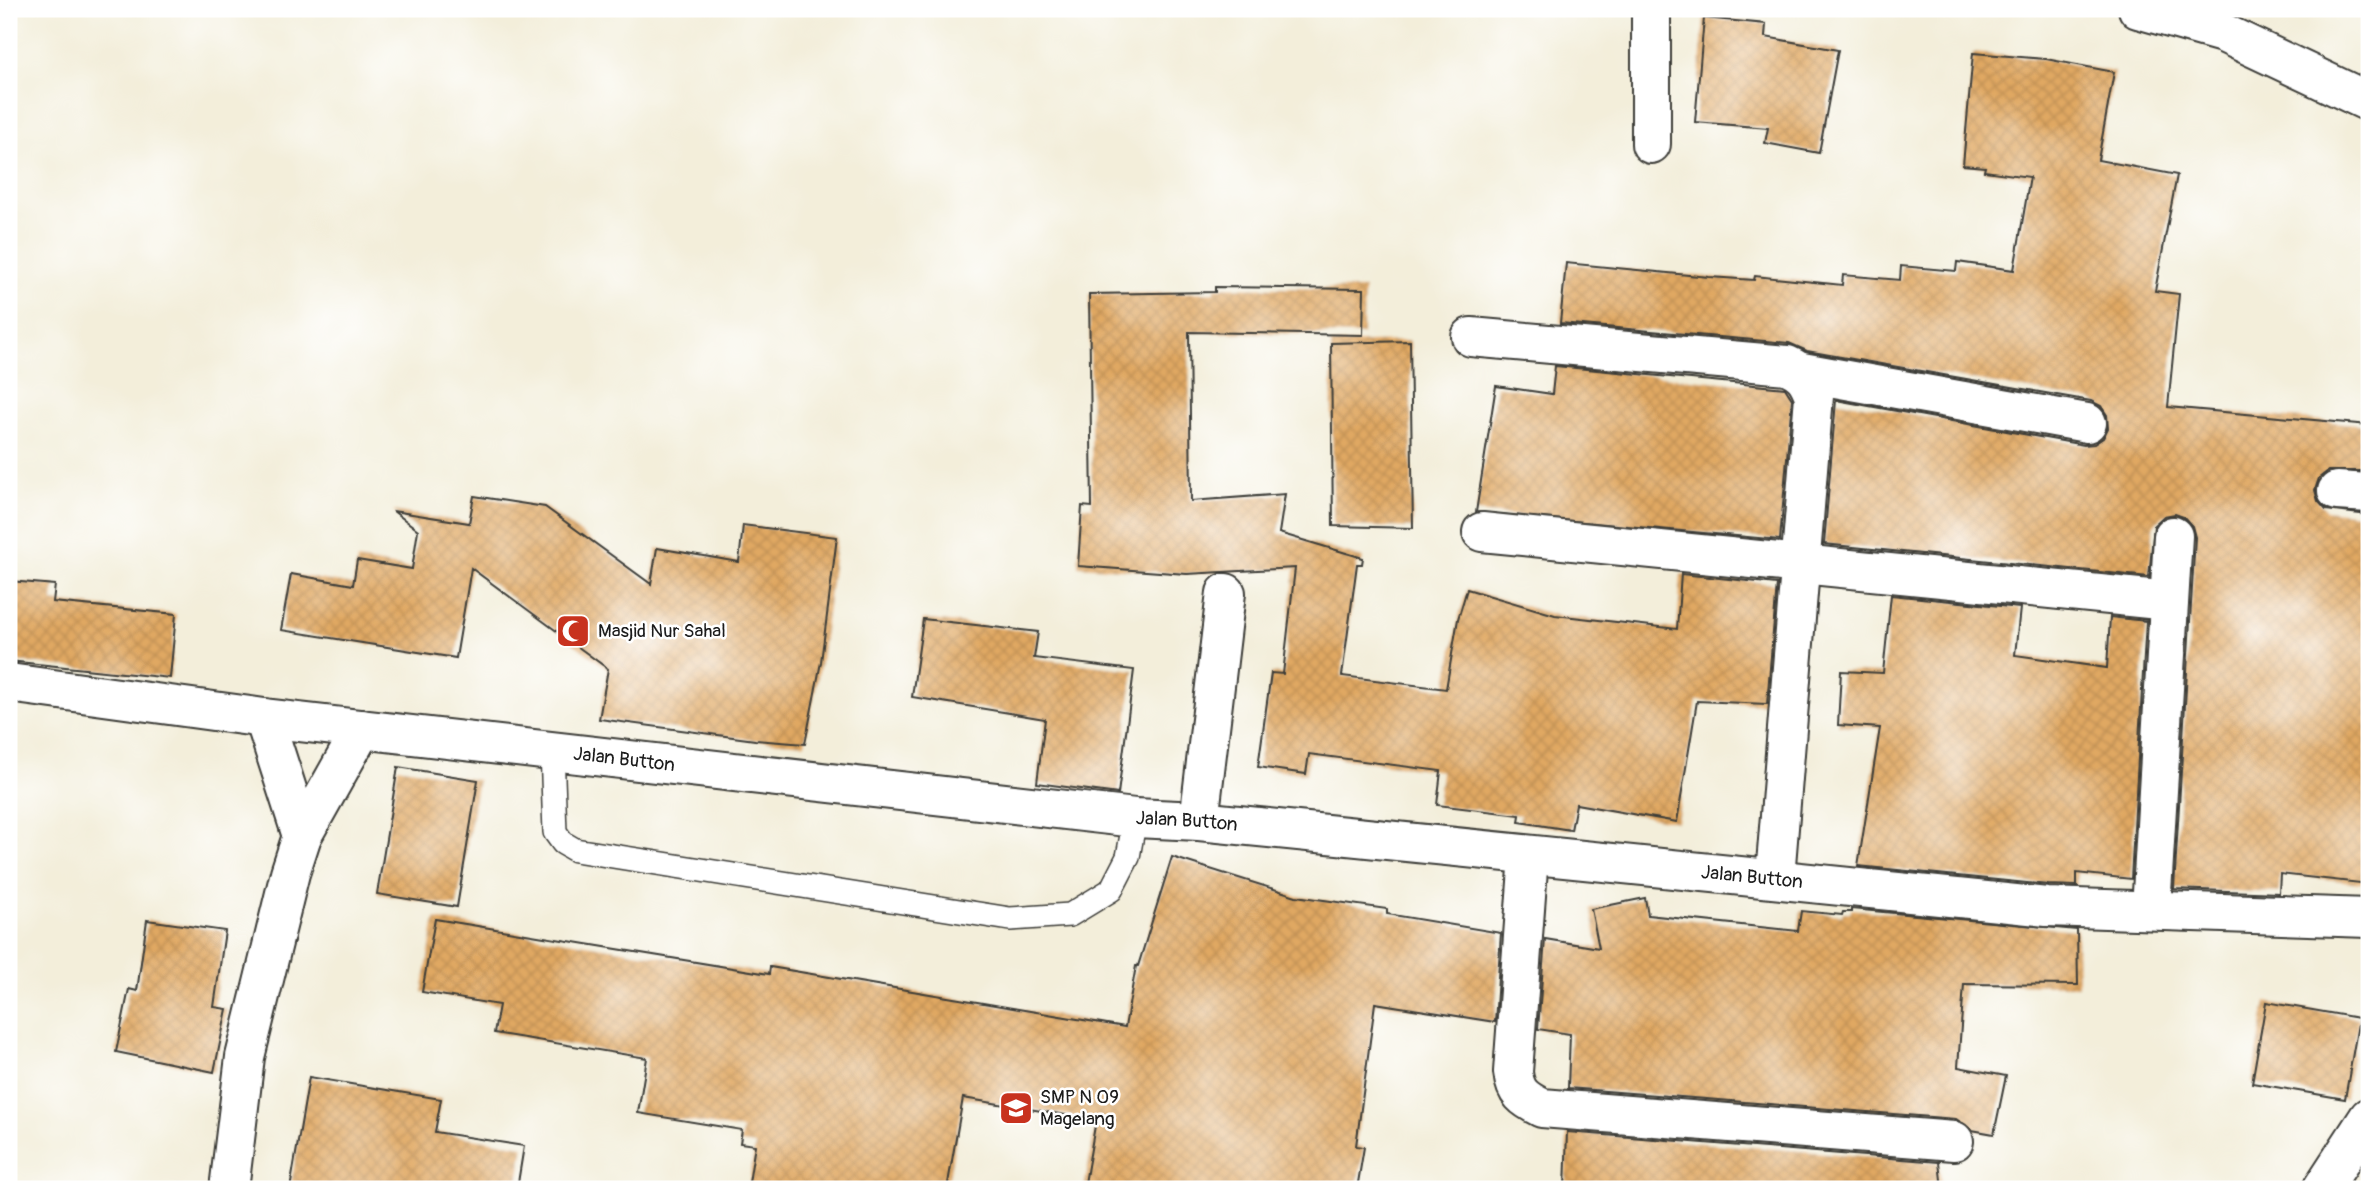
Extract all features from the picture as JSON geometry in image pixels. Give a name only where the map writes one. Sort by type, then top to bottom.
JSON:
[{"type":"street","points":[[1651,9],[1651,144]]},
{"type":"street","points":[[2138,9],[2223,33],[2369,102]]},
{"type":"street","points":[[1471,337],[1787,365],[1802,372],[2087,423]]},
{"type":"street","points":[[1775,877],[1814,396],[1802,372]]},
{"type":"street","points":[[1482,532],[2169,601]]},
{"type":"street","points":[[2151,910],[2174,536]]},
{"type":"street","points":[[1199,821],[1226,593]]},
{"type":"street","name":"Jalan Button","points":[[9,683],[264,718],[1135,818],[1199,821],[2046,906],[2369,918]]},
{"type":"street","points":[[264,718],[302,836]]},
{"type":"street","points":[[229,1189],[245,1056],[290,873],[302,836],[362,729]]},
{"type":"street","points":[[1529,855],[1513,1072],[1514,1086],[1523,1098],[1542,1108],[1954,1141]]},
{"type":"street","points":[[2322,1189],[2369,1117]]},
{"type":"lane","points":[[552,751],[555,832],[563,843],[575,850],[1010,919],[1070,915],[1111,890],[1128,856],[1135,818]]},
{"type":"building","points":[[1704,18],[1766,24],[1765,37],[1838,50],[1819,153],[1765,143],[1768,128],[1695,122]]},
{"type":"building","points":[[1973,53],[2046,59],[2114,72],[2098,160],[2177,175],[2155,291],[2179,294],[2168,407],[2369,425],[2369,471],[2328,471],[2319,478],[2315,490],[2318,501],[2326,510],[2369,515],[2369,884],[2280,874],[2279,893],[2174,889],[2195,537],[2192,526],[2184,517],[2175,514],[2164,516],[2154,525],[2149,577],[1824,544],[1836,400],[2084,445],[2094,444],[2103,438],[2108,428],[2107,415],[2101,406],[2091,401],[1807,351],[1789,343],[1560,323],[1566,263],[1709,277],[1754,280],[1755,276],[1842,285],[1843,275],[1900,280],[1901,266],[1956,271],[1957,262],[2014,270],[2030,177],[1984,171],[1985,167],[1963,165]]},
{"type":"building","points":[[1215,287],[1364,289],[1363,335],[1189,332],[1191,501],[1285,494],[1279,533],[1363,558],[1362,564],[1357,564],[1342,676],[1446,689],[1458,619],[1467,589],[1555,615],[1677,629],[1681,574],[1777,584],[1767,704],[1697,701],[1677,822],[1576,804],[1571,830],[1519,822],[1520,815],[1437,805],[1441,771],[1309,754],[1306,774],[1258,767],[1271,673],[1283,674],[1295,568],[1187,574],[1078,566],[1082,506],[1092,507],[1089,294],[1215,292]]},
{"type":"building","points":[[1410,341],[1413,528],[1333,526],[1331,343]]},
{"type":"building","points":[[1555,366],[1785,388],[1792,399],[1780,540],[1476,512],[1496,386],[1552,394]]},
{"type":"building","points":[[474,496],[545,507],[651,584],[657,548],[739,562],[743,525],[837,537],[821,662],[805,744],[599,719],[608,669],[471,568],[456,658],[281,630],[291,574],[353,585],[357,560],[412,569],[418,530],[393,511],[469,523]]},
{"type":"building","points":[[9,581],[55,585],[53,602],[176,614],[170,678],[9,661]]},
{"type":"building","points":[[1891,595],[2020,608],[2015,655],[2107,668],[2110,617],[2146,621],[2131,879],[2077,873],[2077,886],[2048,885],[1858,866],[1880,728],[1838,725],[1841,671],[1883,673]]},
{"type":"building","points":[[923,619],[1038,632],[1034,658],[1134,670],[1118,794],[1037,783],[1045,719],[912,697]]},
{"type":"building","points":[[398,767],[478,780],[457,907],[377,894]]},
{"type":"building","points":[[1172,857],[1296,896],[1387,909],[1387,914],[1501,933],[1495,1022],[1375,1003],[1356,1146],[1364,1147],[1357,1189],[1084,1189],[1096,1120],[963,1098],[947,1189],[748,1189],[755,1145],[740,1143],[742,1130],[638,1113],[647,1058],[494,1033],[499,1005],[422,992],[435,919],[769,974],[770,967],[1125,1027],[1136,966]]},
{"type":"building","points":[[1645,898],[1648,915],[1798,931],[1801,911],[1842,915],[1843,912],[1851,912],[1851,909],[2077,930],[2078,985],[1964,984],[1958,1067],[2006,1076],[1994,1134],[1972,1130],[1956,1119],[1568,1088],[1570,1034],[1538,1029],[1545,939],[1599,948],[1591,909]]},
{"type":"building","points":[[147,920],[225,931],[214,1007],[227,1009],[214,1072],[116,1052],[129,989],[137,991]]},
{"type":"building","points":[[2266,1002],[2359,1018],[2345,1099],[2252,1083]]},
{"type":"building","points":[[309,1077],[441,1099],[435,1132],[524,1146],[517,1189],[290,1189]]},
{"type":"building","points":[[1567,1132],[1939,1162],[1942,1189],[1565,1189]]},
{"type":"place","name":"Masjid Nur Sahal","points":[[573,631]]},
{"type":"place","name":"SMP N 09 Magelang","points":[[1016,1108]]}]
